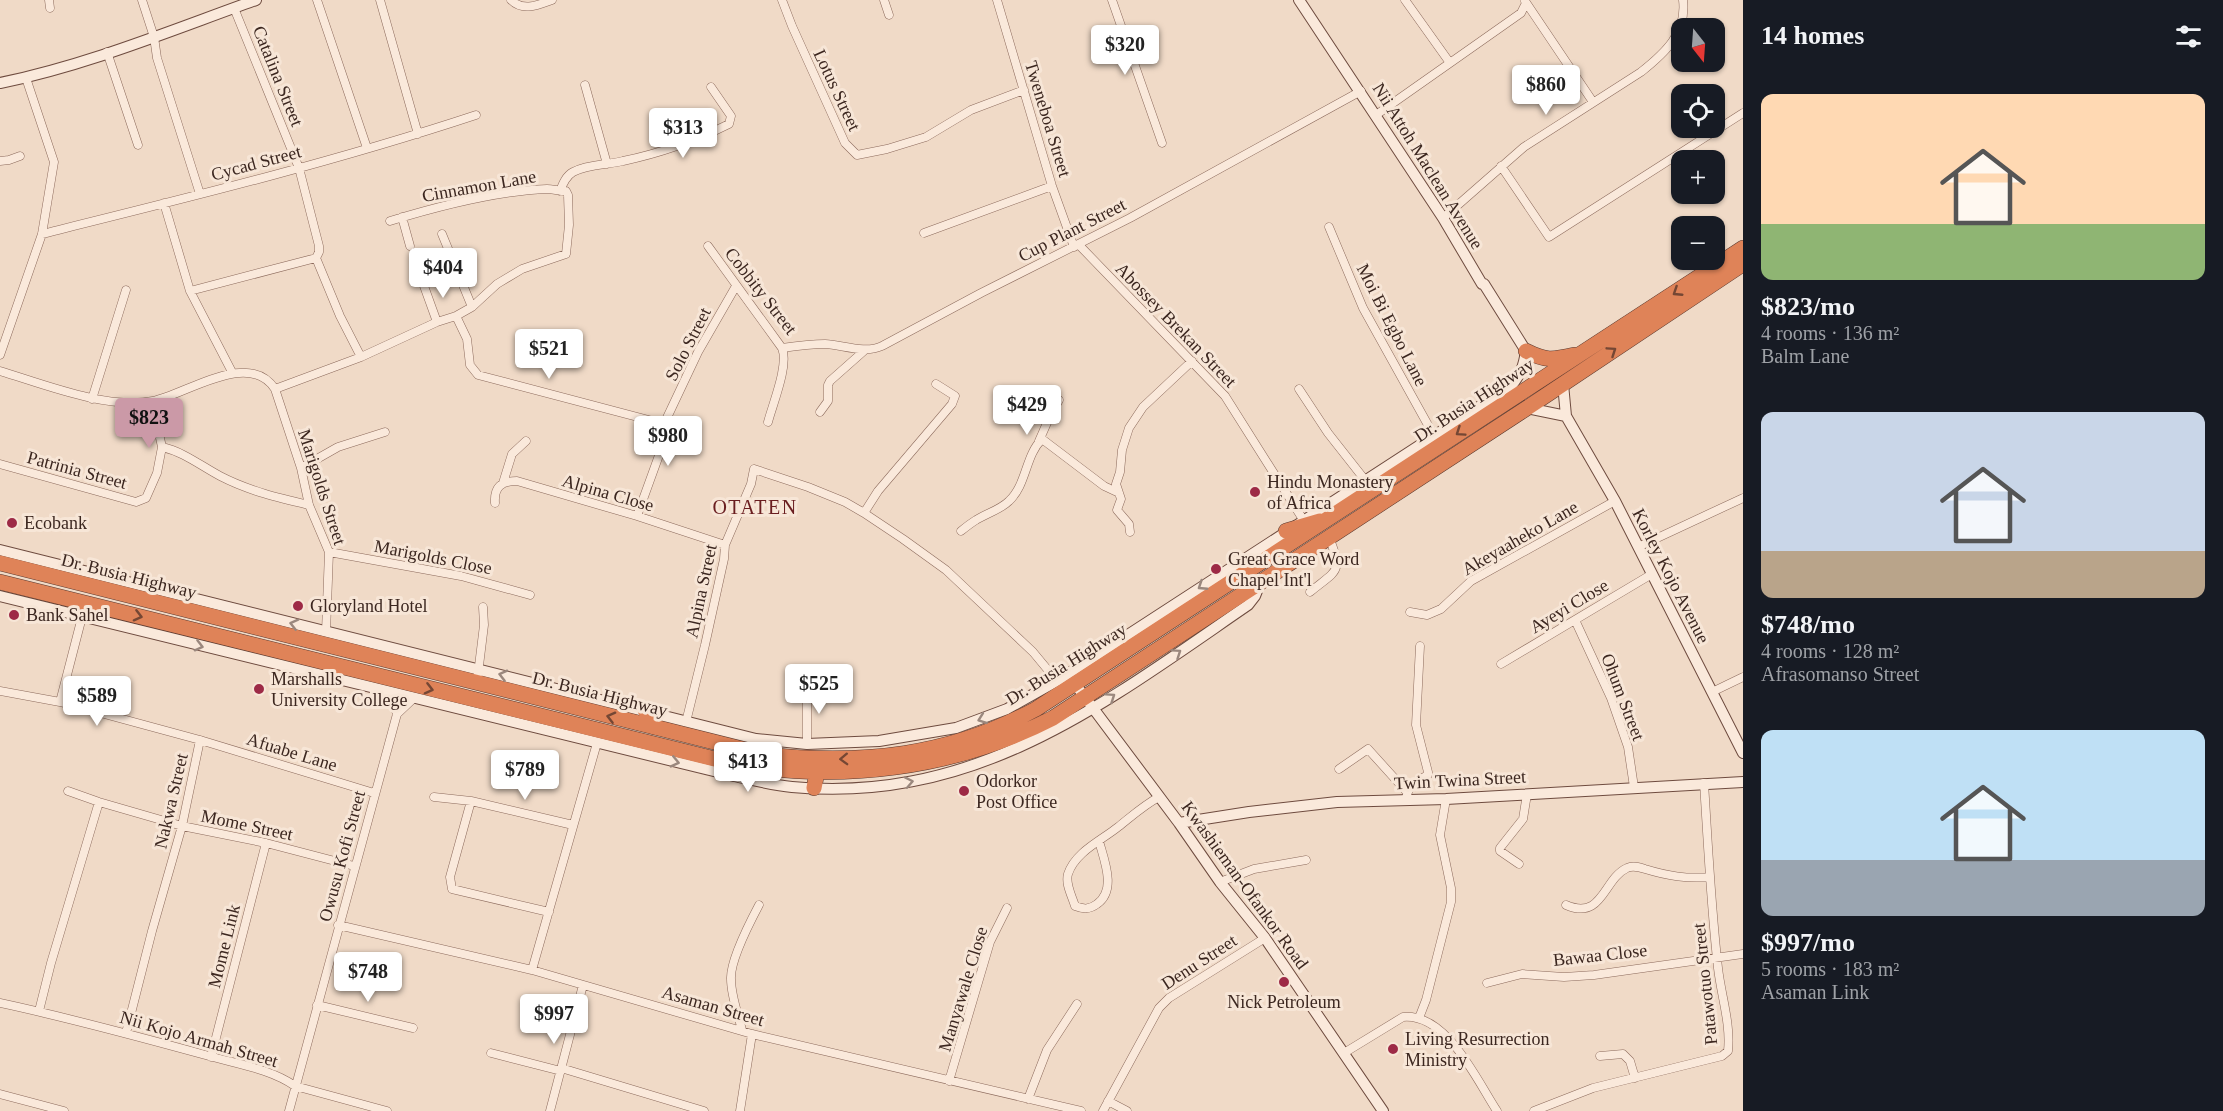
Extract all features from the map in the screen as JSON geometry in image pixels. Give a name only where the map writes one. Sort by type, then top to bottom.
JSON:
[{"type":"highway","name":"Dr. Busia Highway","points":[[0,563],[380,659],[477,676],[654,727],[766,755],[835,760],[885,757],[951,744],[994,729],[1036,709],[1199,602],[1314,522],[1583,353],[1743,248]]},
{"type":"highway","name":"Dr. Busia Highway","points":[[0,582],[731,763],[818,772],[857,771],[926,762],[972,751],[1090,703],[1261,581],[1743,264]]},
{"type":"highway","points":[[1526,351],[1542,359],[1550,360],[1583,353]]},
{"type":"highway","points":[[1286,531],[1314,522]]},
{"type":"highway","points":[[0,570],[42,579],[58,579]]},
{"type":"highway","points":[[1090,703],[1099,680],[1182,626],[1188,621],[1199,602]]},
{"type":"highway","points":[[204,633],[212,627],[209,616]]},
{"type":"highway","points":[[377,676],[372,672],[372,666],[380,659]]},
{"type":"highway","points":[[1013,736],[1070,699],[1075,693],[1075,684]]},
{"type":"highway","points":[[645,710],[654,727]]},
{"type":"highway","points":[[814,788],[818,772]]},
{"type":"street","points":[[142,0],[154,37],[157,58],[200,194]]},
{"type":"street","points":[[0,83],[26,78],[154,37],[256,0]]},
{"type":"street","points":[[317,0],[367,148]]},
{"type":"street","points":[[380,0],[418,134]]},
{"type":"street","points":[[511,0],[519,7],[527,7],[552,0]]},
{"type":"street","name":"Lotus Street","points":[[782,0],[844,143],[857,155],[926,137],[971,110],[1024,90]]},
{"type":"street","points":[[884,0],[889,15]]},
{"type":"street","name":"Tweneboa Street","points":[[997,0],[1052,186],[1077,246]]},
{"type":"street","points":[[1112,0],[1162,143]]},
{"type":"street","name":"Nii Attoh Maclean Avenue","points":[[1299,0],[1361,91],[1526,351]]},
{"type":"street","points":[[1405,0],[1450,63]]},
{"type":"street","points":[[1443,218],[1501,166],[1548,130],[1641,72],[1673,42],[1684,17],[1683,0]]},
{"type":"street","points":[[1376,115],[1521,13],[1525,1]]},
{"type":"street","points":[[1525,1],[1593,102]]},
{"type":"street","name":"Catalina Street","points":[[234,8],[299,168],[319,246],[316,258],[361,357]]},
{"type":"street","points":[[107,52],[138,145]]},
{"type":"street","points":[[0,355],[42,234],[54,162],[26,78]]},
{"type":"street","points":[[585,85],[607,164]]},
{"type":"street","name":"Cinnamon Lane","points":[[390,221],[467,201],[549,189],[560,191],[571,173],[583,168],[677,148],[700,139],[729,124],[730,116],[711,87]]},
{"type":"street","name":"Cup Plant Street","points":[[820,412],[828,401],[830,381],[865,350],[882,346],[981,293],[1077,246],[1361,91]]},
{"type":"street","points":[[1501,166],[1549,237],[1743,113]]},
{"type":"street","name":"Cycad Street","points":[[42,234],[299,168],[476,115]]},
{"type":"street","points":[[0,161],[20,156]]},
{"type":"street","points":[[924,233],[1052,186]]},
{"type":"street","points":[[0,371],[92,399],[120,402],[152,402],[232,372],[260,375],[269,380],[275,389],[361,357],[437,322],[456,316],[472,307],[497,284],[522,269],[567,254],[568,195],[566,191],[560,191]]},
{"type":"street","points":[[164,203],[190,291],[232,372]]},
{"type":"street","points":[[402,217],[410,246]]},
{"type":"street","name":"Moi Bi Egbo Lane","points":[[1329,227],[1363,309],[1433,434]]},
{"type":"street","points":[[442,234],[472,307]]},
{"type":"street","name":"Cobbity Street","points":[[708,246],[782,348],[822,344],[844,345],[865,350]]},
{"type":"street","name":"Abossey Brekan Street","points":[[1077,246],[1225,396],[1314,522]]},
{"type":"street","points":[[190,291],[316,258]]},
{"type":"street","points":[[424,286],[437,322]]},
{"type":"street","name":"Solo Street","points":[[637,516],[668,430],[664,424],[698,352],[736,286]]},
{"type":"street","points":[[92,399],[126,290]]},
{"type":"street","points":[[456,316],[467,339],[470,365],[478,375],[664,424]]},
{"type":"street","points":[[768,422],[784,362],[785,355],[782,348]]},
{"type":"street","points":[[1314,522],[1365,480],[1433,434],[1511,386],[1523,368],[1526,351]]},
{"type":"street","points":[[1130,532],[1129,524],[1117,510],[1121,499],[1116,484],[1120,472],[1122,450],[1129,428],[1143,407],[1192,361]]},
{"type":"street","points":[[936,384],[955,396],[952,404],[878,491],[864,513],[946,570],[1033,652],[1058,681]]},
{"type":"street","name":"Korley Kojo Avenue","points":[[1563,384],[1566,416],[1615,501],[1712,692],[1739,736],[1743,753]]},
{"type":"street","name":"Marigolds Street","points":[[275,389],[301,468],[309,505],[329,552],[326,632]]},
{"type":"street","points":[[1299,389],[1328,433],[1365,480]]},
{"type":"street","points":[[961,531],[1010,501],[1024,479],[1027,466],[1059,400]]},
{"type":"street","points":[[152,402],[162,447],[175,450],[221,477],[256,492],[309,505]]},
{"type":"street","points":[[1527,408],[1566,416]]},
{"type":"street","points":[[301,468],[338,447],[385,432]]},
{"type":"street","points":[[1039,441],[1045,440],[1104,486],[1119,493]]},
{"type":"street","points":[[495,503],[498,486],[503,483],[512,454],[526,441]]},
{"type":"street","name":"Patrinia Street","points":[[0,464],[136,502],[147,498],[157,473],[162,447]]},
{"type":"street","name":"Alpina Street","points":[[686,722],[724,559],[725,545],[751,484],[754,469],[808,487],[864,513]]},
{"type":"street","name":"Alpina Close","points":[[503,483],[523,483],[575,500],[637,516],[725,545]]},
{"type":"street","points":[[1638,547],[1743,498]]},
{"type":"street","name":"Akeyaaheko Lane","points":[[1410,612],[1427,615],[1441,609],[1471,581],[1615,501]]},
{"type":"street","name":"Dr. Busia Highway","points":[[0,550],[326,632],[477,676],[645,710],[756,739],[807,744],[879,741],[956,728],[1007,709],[1058,681],[1286,531]]},
{"type":"street","points":[[1310,592],[1338,566],[1338,559],[1329,537]]},
{"type":"street","name":"Marigolds Close","points":[[329,552],[461,576],[530,595]]},
{"type":"street","name":"Ayeyi Close","points":[[1501,664],[1652,574]]},
{"type":"street","name":"Dr. Busia Highway","points":[[0,596],[734,776],[790,786],[856,788],[899,783],[950,773],[999,757],[1046,736],[1074,720],[1090,703]]},
{"type":"street","points":[[477,676],[484,625],[483,607]]},
{"type":"street","points":[[60,702],[82,617]]},
{"type":"street","name":"Ohum Street","points":[[1575,620],[1614,708],[1628,747],[1634,787]]},
{"type":"street","points":[[1339,769],[1368,748],[1406,795],[1414,783],[1428,775],[1416,724],[1420,646]]},
{"type":"street","points":[[1712,692],[1743,676]]},
{"type":"street","name":"Kwashieman-Ofankor Road","points":[[1075,684],[1220,882],[1265,938],[1383,1111]]},
{"type":"street","name":"Nakwa Street","points":[[0,691],[60,702],[200,740],[182,826],[126,1033]]},
{"type":"street","points":[[389,692],[397,714],[414,698]]},
{"type":"street","points":[[803,695],[807,700],[807,744]]},
{"type":"street","name":"Owusu Kofi Street","points":[[289,1111],[397,714]]},
{"type":"street","points":[[1074,720],[1092,719],[1106,725]]},
{"type":"street","name":"Afuabe Lane","points":[[200,740],[374,793]]},
{"type":"street","points":[[532,970],[597,743]]},
{"type":"street","name":"Twin Twina Street","points":[[1179,823],[1317,804],[1406,795],[1446,799],[1743,782]]},
{"type":"street","name":"Patawotuo Street","points":[[1534,1111],[1593,1088],[1722,1056],[1728,1051],[1728,1030],[1717,958],[1704,783]]},
{"type":"street","name":"Mome Street","points":[[68,791],[182,826],[266,843],[354,866]]},
{"type":"street","points":[[1519,864],[1500,851],[1500,848],[1523,819],[1527,794]]},
{"type":"street","points":[[1099,841],[1108,875],[1105,896],[1095,906],[1083,909],[1075,906],[1068,884],[1068,874],[1077,860],[1099,841],[1145,804],[1159,796]]},
{"type":"street","points":[[434,797],[471,801],[573,825]]},
{"type":"street","points":[[1419,1018],[1426,1000],[1451,902],[1451,888],[1440,834],[1446,799]]},
{"type":"street","points":[[471,801],[450,876],[453,889],[549,912]]},
{"type":"street","points":[[39,1011],[99,802]]},
{"type":"street","name":"Mome Link","points":[[211,1057],[266,843]]},
{"type":"street","points":[[1220,882],[1246,871],[1306,861]]},
{"type":"street","points":[[1566,905],[1575,909],[1586,908],[1596,903],[1628,868],[1636,866],[1678,879],[1710,878]]},
{"type":"street","points":[[742,1030],[731,980],[732,969],[759,905]]},
{"type":"street","name":"Manyawale Close","points":[[949,1080],[990,942],[1007,908]]},
{"type":"street","name":"Asaman Street","points":[[338,925],[532,970],[752,1034],[1081,1111]]},
{"type":"street","name":"Denu Street","points":[[1103,1111],[1159,1008],[1169,998],[1265,938]]},
{"type":"street","name":"Bawaa Close","points":[[1487,983],[1522,974],[1564,977],[1594,975],[1743,954]]},
{"type":"street","points":[[550,1111],[583,985]]},
{"type":"street","name":"Nii Kojo Armah Street","points":[[0,1003],[126,1033],[268,1074],[296,1086],[387,1111]]},
{"type":"street","points":[[1028,1099],[1047,1050],[1077,1004]]},
{"type":"street","points":[[317,1005],[413,1028]]},
{"type":"street","points":[[1344,1053],[1403,1017],[1419,1018],[1429,1022],[1447,1036],[1497,1111]]},
{"type":"street","points":[[740,1111],[752,1034]]},
{"type":"street","points":[[491,1053],[561,1069],[704,1111]]},
{"type":"street","points":[[1600,1056],[1623,1054],[1630,1061],[1635,1078]]},
{"type":"street","points":[[0,1094],[34,1107],[64,1111]]},
{"type":"street","points":[[1108,1101],[1127,1111]]},
{"type":"place","name":"Hindu Monastery of Africa","points":[[1255,492]]},
{"type":"place","name":"Ecobank","points":[[12,523]]},
{"type":"place","name":"Great Grace Word Chapel Int'l","points":[[1216,569]]},
{"type":"place","name":"Gloryland Hotel","points":[[298,606]]},
{"type":"place","name":"Bank Sahel","points":[[14,615]]},
{"type":"place","name":"Marshalls University College","points":[[259,689]]},
{"type":"place","name":"Odorkor Post Office","points":[[964,791]]},
{"type":"place","name":"Nick Petroleum","points":[[1284,982]]},
{"type":"place","name":"Living Resurrection Ministry","points":[[1393,1049]]},
{"type":"district","name":"OTATEN","points":[[755,507]]}]
